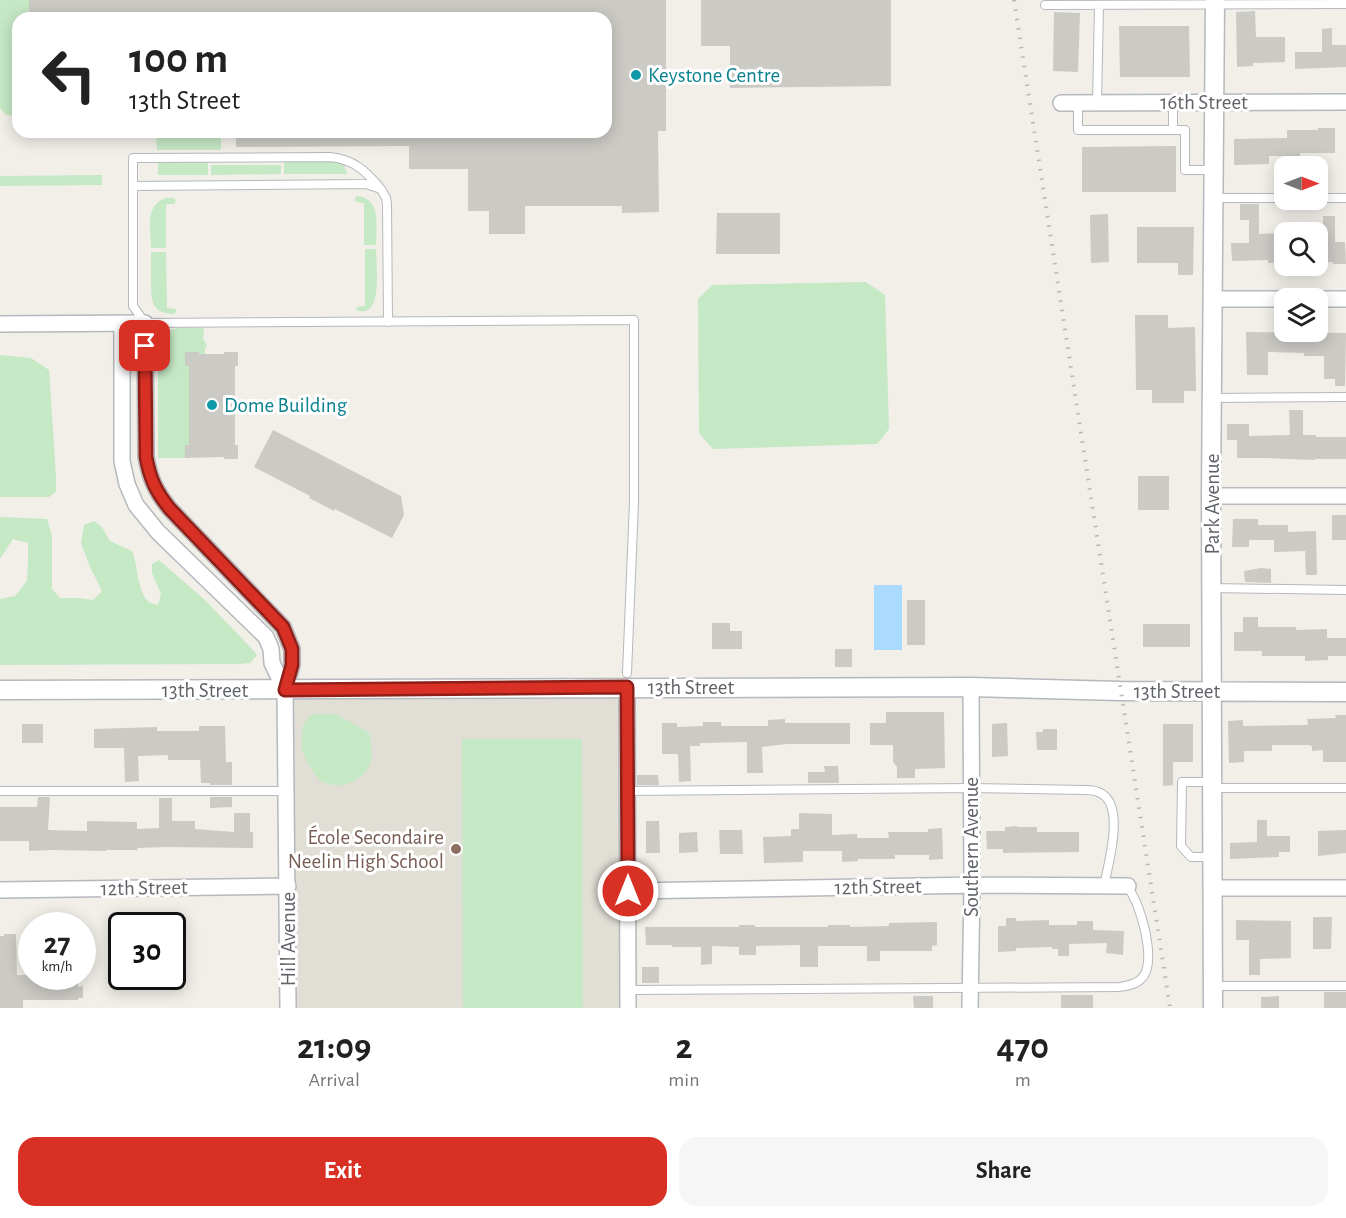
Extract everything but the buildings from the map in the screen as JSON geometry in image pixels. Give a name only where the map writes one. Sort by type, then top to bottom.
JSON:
[{"type":"street","name":"Park Avenue","points":[[1213,1008],[1211,496],[1215,2]]},
{"type":"street","name":"16th Street","points":[[1062,103],[1346,102]]},
{"type":"street","points":[[1213,299],[1274,299]]},
{"type":"street","points":[[1328,299],[1346,299]]},
{"type":"street","points":[[0,324],[145,324],[146,457],[149,475],[158,494],[170,509],[283,627],[292,649],[292,665],[285,690]]},
{"type":"street","points":[[122,324],[122,460],[127,484],[136,505],[158,531],[266,637],[271,649],[272,663],[285,690]]},
{"type":"street","points":[[1211,496],[1346,495]]},
{"type":"street","points":[[627,680],[628,1008]]},
{"type":"street","name":"13th Street","points":[[0,690],[285,690],[627,680],[1120,692],[1346,692]]},
{"type":"street","name":"Southern Avenue","points":[[970,1008],[971,687]]},
{"type":"street","name":"Hill Avenue","points":[[285,690],[288,1008]]},
{"type":"street","name":"12th Street","points":[[0,890],[288,886]]},
{"type":"street","name":"12th Street","points":[[628,891],[1128,886]]},
{"type":"street","points":[[1212,888],[1346,888]]},
{"type":"lane","points":[[1045,5],[1215,2],[1346,4]]},
{"type":"lane","points":[[1097,103],[1099,4]]},
{"type":"lane","points":[[1173,102],[1173,130]]},
{"type":"lane","points":[[1078,103],[1078,130],[1185,130],[1185,170],[1214,170]]},
{"type":"lane","points":[[122,324],[133,306],[133,158],[330,157],[345,160],[360,167],[381,189],[386,198],[388,322]]},
{"type":"lane","points":[[133,186],[366,184],[381,189]]},
{"type":"lane","points":[[1213,198],[1274,198]]},
{"type":"lane","points":[[1328,198],[1346,198]]},
{"type":"lane","points":[[133,306],[145,324],[634,320],[634,502],[627,680]]},
{"type":"lane","points":[[1212,398],[1346,397]]},
{"type":"lane","points":[[1212,588],[1346,590]]},
{"type":"lane","points":[[1212,857],[1191,857],[1181,846],[1182,782],[1212,785],[1346,788]]},
{"type":"lane","points":[[628,791],[971,788],[1100,792],[1110,802],[1114,816],[1114,836],[1104,886]]},
{"type":"lane","points":[[0,791],[286,790]]},
{"type":"lane","points":[[628,990],[1119,987],[1131,985],[1141,979],[1148,969],[1146,935],[1138,906],[1128,886]]},
{"type":"lane","points":[[1213,986],[1346,986]]},
{"type":"shaded area","name":"École Secondaire Neelin High School","points":[[627,687],[628,1008],[283,1008],[285,690]]},
{"type":"green space","points":[[0,0],[29,0],[29,12],[12,12],[12,116],[6,115],[0,108]]},
{"type":"green space","points":[[156,138],[221,138],[221,150],[157,150]]},
{"type":"green space","points":[[335,159],[344,164],[347,174],[284,174],[284,160]]},
{"type":"green space","points":[[208,160],[208,175],[158,175],[159,162]]},
{"type":"green space","points":[[211,165],[281,165],[281,174],[211,175]]},
{"type":"green space","points":[[102,175],[102,185],[0,186],[0,176]]},
{"type":"green space","points":[[357,196],[371,202],[374,208],[377,222],[376,245],[364,245],[364,203],[356,202]]},
{"type":"green space","points":[[166,198],[174,198],[176,201],[174,204],[166,204],[166,248],[151,248],[150,219],[152,212],[159,202]]},
{"type":"green space","points":[[365,249],[376,249],[377,278],[375,299],[371,307],[365,311],[356,310],[357,307],[365,306]]},
{"type":"green space","points":[[151,252],[166,252],[167,308],[176,309],[174,314],[161,311],[152,299]]},
{"type":"green space","points":[[866,282],[885,295],[889,429],[877,444],[713,449],[699,433],[698,299],[712,285]]},
{"type":"green space","points":[[204,328],[203,339],[207,345],[205,354],[199,356],[199,352],[186,352],[185,366],[189,366],[189,445],[185,445],[185,458],[158,458],[158,342],[166,332],[172,330]]},
{"type":"green space","points":[[0,355],[31,358],[49,370],[56,492],[49,497],[0,497]]},
{"type":"green space","points":[[0,517],[47,519],[52,536],[52,589],[60,598],[93,600],[102,591],[81,543],[84,525],[94,521],[101,526],[110,541],[132,551],[142,592],[149,602],[158,605],[161,594],[152,573],[152,564],[159,560],[205,600],[257,655],[250,663],[239,664],[0,665],[0,599],[15,596],[27,581],[28,543],[13,539],[0,559]]},
{"type":"green space","points":[[312,714],[336,714],[369,733],[371,761],[368,768],[357,779],[343,785],[328,784],[321,781],[314,772],[302,750],[303,725]]},
{"type":"green space","points":[[462,739],[582,739],[583,1008],[463,1008]]},
{"type":"water","points":[[874,585],[902,585],[902,650],[874,650]]},
{"type":"railway","points":[[1014,0],[1170,1008]]},
{"type":"place","name":"Keystone Centre","points":[[636,75]]},
{"type":"place","name":"Dome Building","points":[[212,405]]},
{"type":"place","name":"École Secondaire Neelin High School","points":[[456,849]]},
{"type":"route","points":[[145,346],[146,457],[149,475],[158,494],[170,509],[283,627],[292,649],[292,665],[285,690],[627,687],[628,891]]}]
